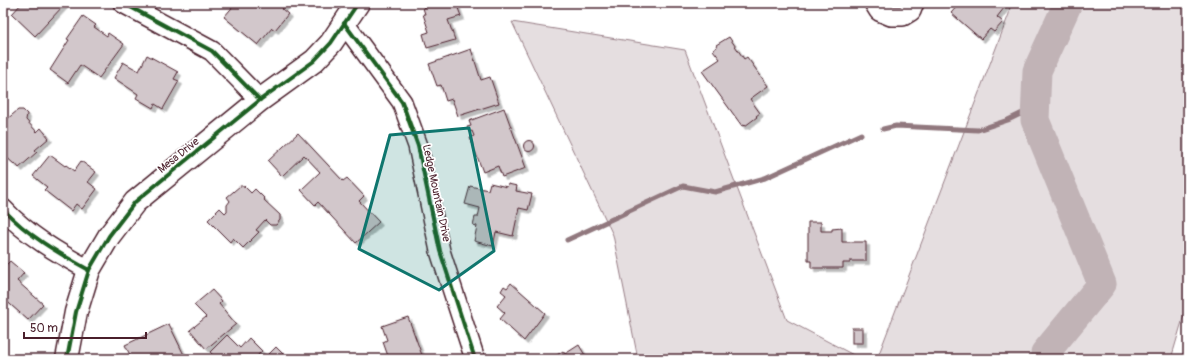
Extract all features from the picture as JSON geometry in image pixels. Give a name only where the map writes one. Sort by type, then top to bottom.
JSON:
[{"type":"street","points":[[123,3],[212,51],[260,100]]},
{"type":"street","name":"Mesa Drive","points":[[67,359],[76,312],[89,270],[109,236],[135,202],[260,100],[314,61],[331,43],[358,3]]},
{"type":"street","points":[[874,3],[879,11],[891,16],[903,16],[911,10],[914,3]]},
{"type":"street","name":"Ledge Mountain Drive","points":[[344,24],[402,102],[418,146],[440,251],[475,359]]},
{"type":"street","points":[[3,209],[13,220],[50,248],[89,270]]},
{"type":"highlighted area","points":[[469,128],[494,251],[439,290],[359,249],[390,135]]},
{"type":"shaded area","points":[[1010,3],[1188,3],[1188,295],[1186,308],[1171,359],[877,359],[1009,14]]},
{"type":"shaded area","points":[[512,22],[685,50],[787,320],[861,359],[638,359],[613,235]]},
{"type":"building","points":[[20,3],[62,3],[64,5],[35,36],[12,14],[21,4]]},
{"type":"building","points":[[236,3],[288,3],[282,9],[288,14],[275,30],[272,28],[258,45],[224,17]]},
{"type":"building","points":[[425,3],[456,3],[461,16],[448,20],[455,40],[427,48],[423,34],[429,32],[423,14],[425,14],[423,8],[426,7]]},
{"type":"building","points":[[958,3],[1008,3],[997,17],[1003,22],[994,32],[990,29],[981,39],[951,13],[959,4]]},
{"type":"building","points":[[83,16],[96,25],[94,27],[107,36],[108,33],[124,44],[99,78],[80,65],[68,83],[50,70],[69,40],[67,39]]},
{"type":"building","points":[[729,37],[744,59],[747,57],[768,86],[750,99],[760,113],[745,126],[742,126],[702,71],[720,59],[713,50],[717,47],[716,45]]},
{"type":"building","points":[[471,49],[481,80],[490,77],[499,103],[458,116],[452,99],[446,101],[441,85],[437,86],[429,64]]},
{"type":"building","points":[[147,55],[178,72],[174,79],[179,81],[163,109],[155,104],[153,108],[136,98],[138,94],[114,78],[123,62],[139,71]]},
{"type":"building","points":[[504,108],[526,168],[502,177],[498,166],[483,172],[470,138],[474,136],[472,131],[469,132],[467,127],[471,126],[469,121]]},
{"type":"building","points":[[18,110],[23,110],[27,114],[26,120],[37,132],[41,128],[49,138],[35,150],[37,152],[19,168],[3,154],[3,116],[6,120]]},
{"type":"building","points":[[298,133],[343,181],[347,178],[364,196],[359,201],[379,222],[356,243],[318,202],[315,205],[301,190],[320,172],[304,155],[282,176],[268,161]]},
{"type":"building","points":[[527,141],[531,141],[533,142],[533,150],[527,151],[524,148],[524,144]]},
{"type":"building","points":[[50,155],[74,171],[81,161],[96,172],[88,182],[97,189],[82,209],[76,204],[71,211],[44,190],[47,187],[33,176]]},
{"type":"building","points":[[490,183],[507,187],[508,184],[517,186],[516,191],[532,194],[528,210],[519,208],[513,236],[496,232],[493,246],[474,241],[477,226],[473,225],[475,217],[478,217],[480,208],[465,204],[470,186],[488,190]]},
{"type":"building","points":[[240,186],[244,186],[251,193],[255,189],[280,215],[280,220],[276,225],[270,225],[265,220],[256,230],[259,232],[243,248],[233,238],[230,242],[208,220],[220,208],[225,213],[227,211],[227,205],[230,201],[227,197]]},
{"type":"building","points":[[808,222],[821,222],[821,231],[832,231],[832,229],[842,228],[842,242],[866,242],[866,261],[850,261],[850,263],[843,263],[843,268],[811,268],[811,261],[808,261]]},
{"type":"building","points":[[10,261],[24,273],[17,281],[43,304],[28,320],[3,298],[3,268]]},
{"type":"building","points":[[511,283],[545,313],[524,341],[500,319],[505,313],[497,306],[506,295],[501,291],[504,286],[507,288]]},
{"type":"building","points":[[212,290],[222,301],[219,304],[236,324],[206,349],[190,330],[206,317],[194,305]]},
{"type":"building","points":[[408,317],[423,358],[389,359],[383,342],[387,340],[382,326]]},
{"type":"building","points":[[169,324],[186,359],[123,359],[130,355],[125,345]]},
{"type":"building","points":[[852,328],[863,328],[863,343],[852,343]]},
{"type":"building","points":[[227,335],[240,348],[249,338],[262,351],[254,359],[217,359],[210,352]]},
{"type":"building","points":[[579,345],[586,357],[583,359],[551,359],[563,351],[565,354]]},
{"type":"building","points":[[276,347],[288,359],[264,359]]},
{"type":"waterway","points":[[1045,353],[1102,284],[1035,120],[1037,71],[1068,3]]},
{"type":"waterway","points":[[883,129],[896,126],[978,130],[1008,120],[1035,107]]},
{"type":"waterway","points":[[567,240],[683,186],[715,192],[765,178],[861,134]]},
{"type":"waterway","points":[[1038,359],[1045,353],[1049,359]]},
{"type":"cycle path","points":[[123,3],[212,51],[260,100]]},
{"type":"cycle path","points":[[67,359],[76,312],[89,270],[109,236],[135,202],[260,100],[314,61],[331,43],[358,3]]},
{"type":"cycle path","points":[[344,23],[402,102],[418,146],[440,251],[475,359]]},
{"type":"cycle path","points":[[3,209],[22,227],[54,250],[89,270]]}]
